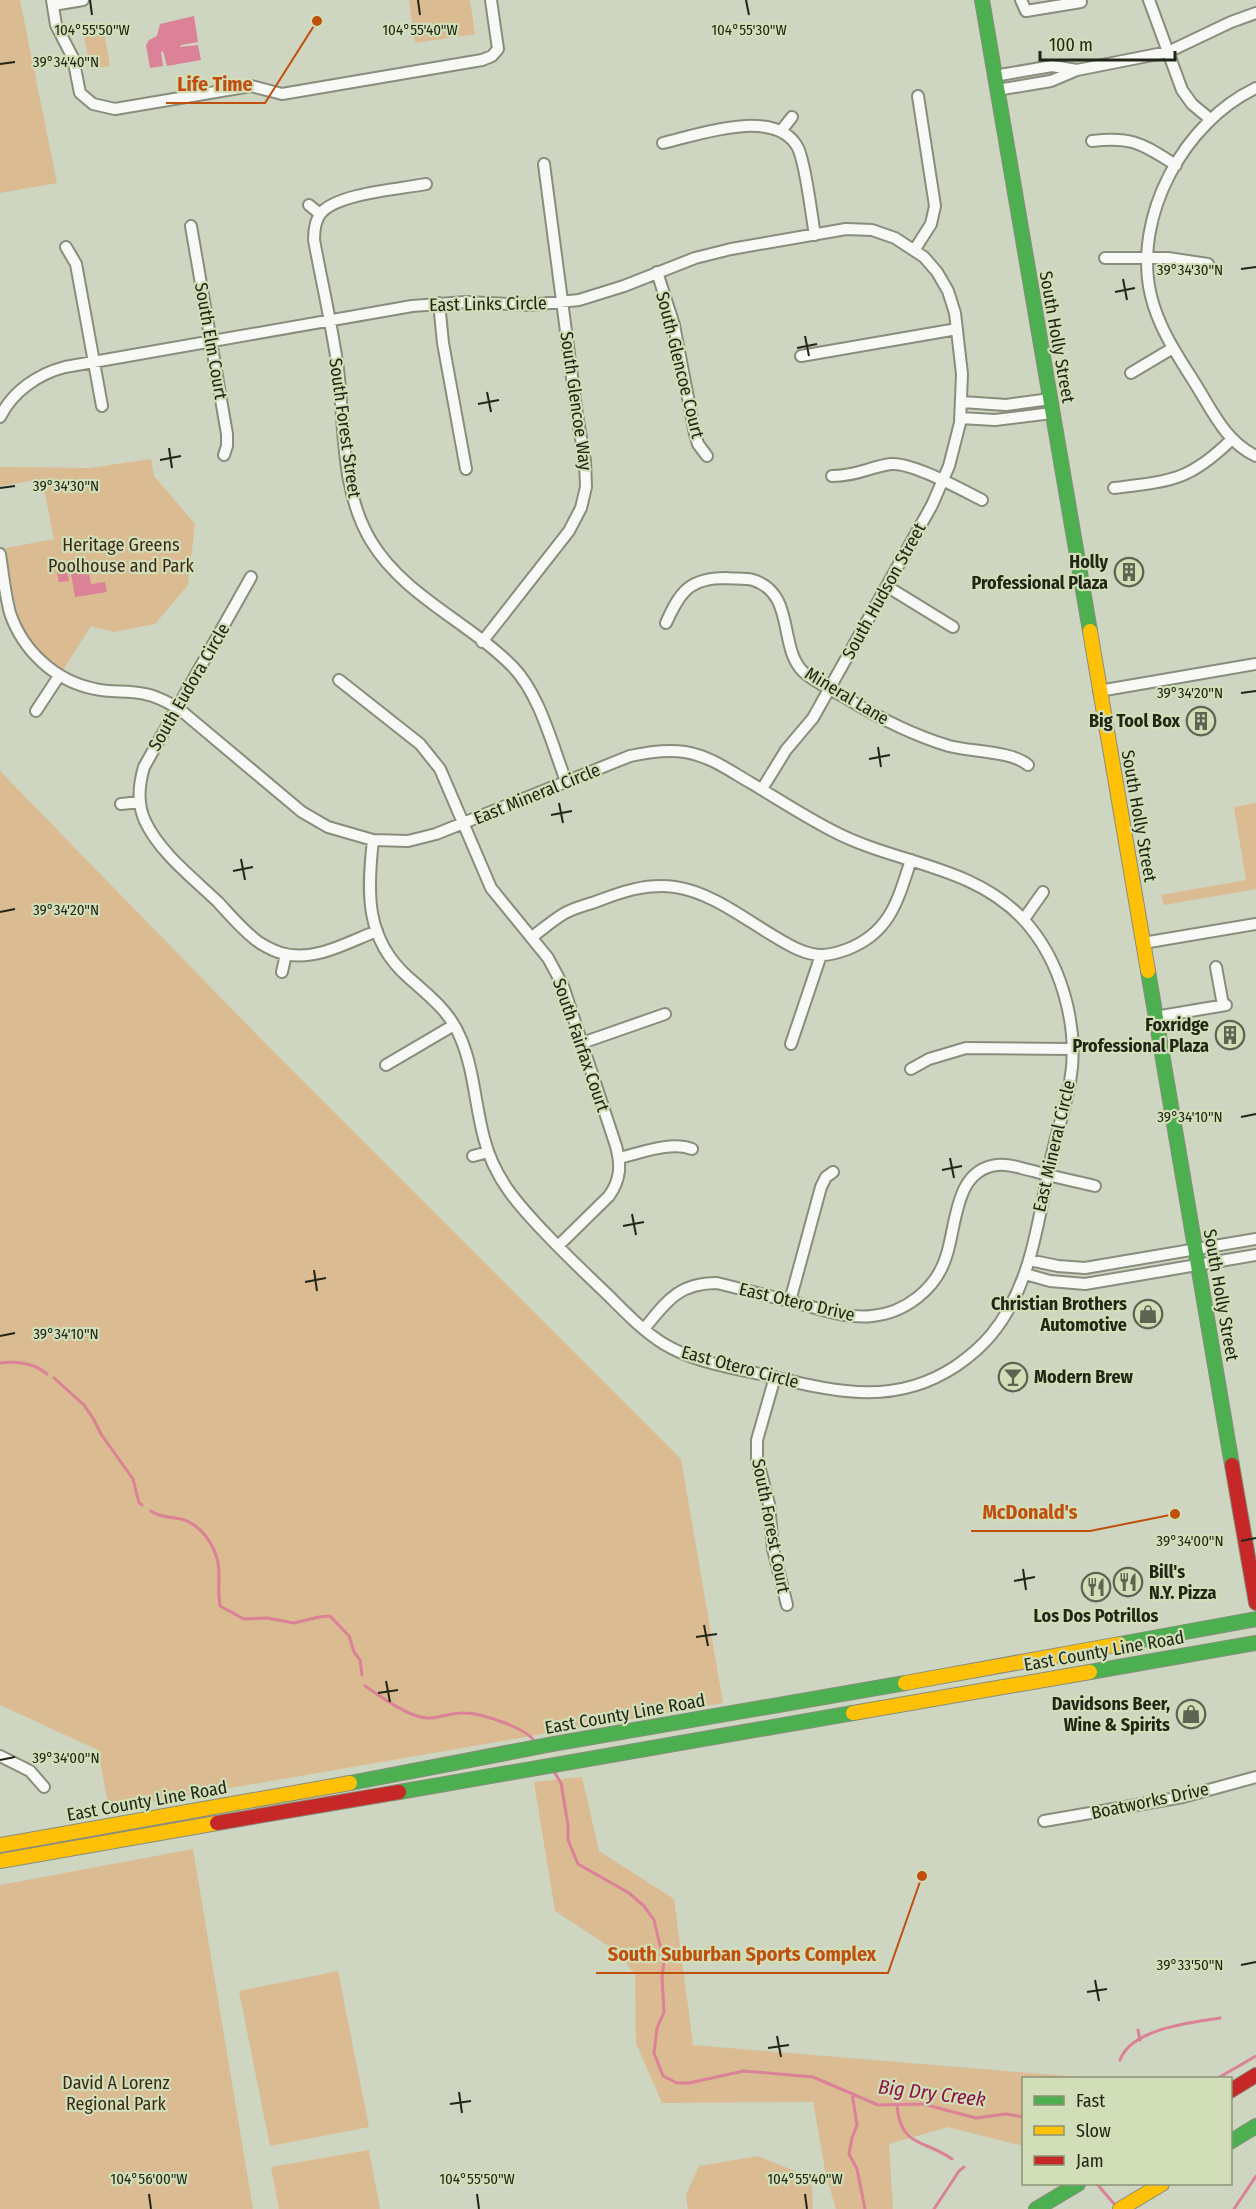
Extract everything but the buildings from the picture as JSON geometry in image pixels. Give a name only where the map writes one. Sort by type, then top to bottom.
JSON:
[{"type":"main road","name":"South Holly Street","points":[[982,0],[1256,1603]]},
{"type":"main road","name":"East County Line Road","points":[[0,1845],[329,1787],[528,1748],[1017,1664],[1256,1619]]},
{"type":"main road","name":"East County Line Road","points":[[0,1861],[1256,1643]]},
{"type":"main road","points":[[889,1708],[954,1683],[1010,1672],[1016,1668],[1017,1664]]},
{"type":"main road","points":[[1232,2090],[1256,2075]]},
{"type":"main road","points":[[1232,2141],[1256,2126]]},
{"type":"main road","points":[[1036,2209],[1076,2185]]},
{"type":"main road","points":[[1120,2209],[1160,2185]]},
{"type":"street","points":[[84,0],[52,3],[56,25],[73,58],[80,93],[93,105],[115,109],[251,86],[282,94],[482,60],[492,57],[498,49],[490,0]]},
{"type":"street","points":[[1021,0],[1026,11],[1084,1]]},
{"type":"street","points":[[1149,0],[1182,90],[1192,104],[1210,119]]},
{"type":"street","points":[[996,83],[1052,66],[1077,70],[1168,52],[1191,43],[1218,27],[1256,13]]},
{"type":"street","points":[[1256,88],[1234,100],[1210,119],[1192,140],[1176,165],[1156,210],[1150,232],[1148,258],[1148,284],[1162,328],[1231,440],[1256,456]]},
{"type":"street","points":[[915,249],[931,224],[934,206],[918,96]]},
{"type":"street","points":[[781,130],[792,117]]},
{"type":"street","points":[[663,142],[749,125],[781,130],[792,140],[801,155],[815,235]]},
{"type":"street","points":[[1092,141],[1131,140],[1176,165]]},
{"type":"street","name":"South Glencoe Way","points":[[482,642],[569,531],[585,497],[587,475],[544,164]]},
{"type":"street","points":[[309,205],[321,214],[336,202],[347,198],[426,184]]},
{"type":"street","name":"South Forest Street","points":[[321,214],[316,222],[315,240],[338,368],[341,422],[350,489],[364,527],[378,551],[398,575],[513,667],[531,693],[566,782]]},
{"type":"street","name":"South Elm Court","points":[[191,226],[227,434],[224,455]]},
{"type":"street","name":"East Links Circle","points":[[0,417],[4,403],[41,376],[65,367],[94,361],[439,303],[530,305],[563,303],[608,292],[702,256],[846,229],[872,231],[895,238],[915,249]]},
{"type":"street","points":[[66,247],[76,264],[102,406]]},
{"type":"street","name":"South Hudson Street","points":[[762,789],[786,750],[813,718],[888,586],[932,505],[954,450],[962,402],[962,361],[957,329],[951,300],[943,282],[931,265],[915,249]]},
{"type":"street","points":[[1105,258],[1182,259],[1208,264]]},
{"type":"street","name":"South Glencoe Court","points":[[657,272],[674,325],[694,434],[707,456]]},
{"type":"street","points":[[439,303],[443,344],[465,469]]},
{"type":"street","points":[[801,356],[957,329]]},
{"type":"street","points":[[1131,373],[1173,348]]},
{"type":"street","points":[[962,402],[1006,405],[1050,399]]},
{"type":"street","points":[[960,418],[995,420],[1052,413]]},
{"type":"street","points":[[1114,488],[1163,482],[1184,476],[1204,464],[1231,440]]},
{"type":"street","points":[[832,476],[848,476],[896,464],[943,480],[982,500]]},
{"type":"street","points":[[0,554],[2,584]]},
{"type":"street","name":"South Eudora Circle","points":[[250,577],[144,767],[141,779],[141,811],[148,827],[174,858],[252,937],[268,948],[286,954],[320,953],[376,931]]},
{"type":"street","name":"Mineral Lane","points":[[666,623],[678,598],[691,585],[711,578],[755,581],[771,591],[778,600],[793,656],[800,669],[829,689],[918,736],[960,748],[1014,757],[1028,765]]},
{"type":"street","name":"East Mineral Circle","points":[[2,584],[19,634],[39,660],[59,676],[95,689],[154,696],[178,708],[302,812],[328,827],[373,840],[393,841],[421,838],[463,824],[630,756],[667,750],[701,756],[717,762],[832,831],[856,842],[967,879],[1003,901],[1024,919],[1048,956],[1062,987],[1068,1009],[1072,1049],[1070,1081],[1025,1274]]},
{"type":"street","points":[[888,586],[953,627]]},
{"type":"street","points":[[1100,691],[1256,664]]},
{"type":"street","points":[[36,711],[59,676]]},
{"type":"street","name":"South Fairfax Court","points":[[339,680],[420,744],[431,757],[445,779],[491,888],[548,958],[563,986],[619,1158],[620,1173],[615,1188],[601,1206],[558,1246]]},
{"type":"street","points":[[121,804],[140,802]]},
{"type":"street","name":"East Otero Circle","points":[[373,840],[369,890],[370,911],[376,931],[385,949],[399,968],[442,1006],[454,1025],[467,1056],[488,1152],[503,1183],[512,1197],[558,1246],[644,1329],[666,1345],[689,1355],[826,1389],[863,1394],[889,1392],[922,1384],[950,1370],[987,1340],[1011,1306],[1025,1274]]},
{"type":"street","points":[[532,937],[572,910],[626,890],[666,886],[700,894],[791,946],[821,955],[839,953],[854,947],[881,927],[896,907],[910,860]]},
{"type":"street","points":[[1024,919],[1043,892]]},
{"type":"street","points":[[1143,943],[1256,924]]},
{"type":"street","points":[[282,972],[286,954]]},
{"type":"street","points":[[791,1044],[821,955]]},
{"type":"street","points":[[1155,1017],[1225,1005],[1216,967]]},
{"type":"street","points":[[582,1043],[665,1014]]},
{"type":"street","points":[[386,1065],[454,1025]]},
{"type":"street","points":[[911,1069],[929,1059],[966,1048],[1072,1049]]},
{"type":"street","points":[[619,1158],[671,1147],[692,1149]]},
{"type":"street","points":[[473,1156],[488,1152]]},
{"type":"street","name":"East Otero Drive","points":[[644,1329],[674,1294],[704,1283],[717,1283],[858,1317],[881,1315],[900,1309],[923,1293],[939,1274],[946,1259],[962,1192],[976,1173],[1003,1165],[1095,1186]]},
{"type":"street","points":[[790,1301],[821,1187],[826,1177],[833,1172]]},
{"type":"street","points":[[1029,1260],[1085,1269],[1256,1239]]},
{"type":"street","points":[[1025,1274],[1050,1281],[1085,1284],[1256,1255]]},
{"type":"street","name":"South Forest Court","points":[[775,1377],[759,1432],[757,1458],[769,1504],[773,1549],[787,1605]]},
{"type":"street","points":[[0,1756],[30,1771],[44,1787]]},
{"type":"street","name":"Boatworks Drive","points":[[1044,1821],[1183,1797],[1256,1777]]},
{"type":"green space","points":[[0,0],[20,0],[57,183],[0,193]]},
{"type":"green space","points":[[409,0],[470,0],[475,34],[415,43]]},
{"type":"green space","points":[[103,25],[110,66],[90,69],[83,29]]},
{"type":"green space","name":"Heritage Greens Poolhouse and Park","points":[[151,459],[154,476],[195,524],[188,585],[155,624],[114,632],[91,626],[63,670],[35,647],[26,632],[19,617],[6,548],[54,539],[42,479],[0,486],[0,467],[90,468]]},
{"type":"green space","points":[[0,771],[261,1039],[681,1459],[723,1703],[109,1809],[98,1750],[0,1705]]},
{"type":"green space","points":[[1256,803],[1256,889],[1164,905],[1161,895],[1246,880],[1234,807]]},
{"type":"green space","points":[[582,1777],[599,1851],[674,1899],[693,2045],[1078,2077],[1022,2077],[1022,2146],[948,2127],[889,2144],[893,2209],[836,2209],[826,2175],[813,2102],[662,2103],[636,2043],[635,1974],[616,1951],[555,1911],[534,1782]]},
{"type":"green space","name":"David A Lorenz Regional Park","points":[[193,1849],[253,2209],[0,2209],[0,1885]]},
{"type":"green space","points":[[338,1971],[369,2127],[270,2146],[239,1991]]},
{"type":"green space","points":[[369,2150],[380,2209],[279,2209],[271,2167]]},
{"type":"green space","points":[[758,2156],[802,2174],[812,2187],[813,2209],[688,2209],[686,2195],[699,2166]]},
{"type":"shaded area","points":[[194,16],[198,42],[180,47],[198,45],[201,60],[167,66],[163,51],[161,52],[163,66],[150,68],[146,45],[149,40],[157,36],[160,24]]},
{"type":"shaded area","points":[[87,561],[91,584],[105,582],[107,592],[75,597],[70,568],[64,570],[69,581],[59,582],[57,572],[63,565]]},
{"type":"waterway","name":"Big Dry Creek","points":[[0,1363],[25,1364],[36,1367],[47,1374]]},
{"type":"waterway","name":"Big Dry Creek","points":[[54,1378],[84,1405],[101,1434],[133,1479],[139,1503],[142,1505]]},
{"type":"waterway","name":"Big Dry Creek","points":[[151,1511],[187,1521],[200,1530],[210,1542],[217,1557],[220,1606],[244,1619],[267,1618],[294,1623],[330,1616],[349,1636],[354,1652],[360,1660],[362,1675]]},
{"type":"waterway","name":"Big Dry Creek","points":[[365,1686],[394,1705],[419,1717],[472,1714],[503,1722],[523,1732],[535,1742]]},
{"type":"waterway","name":"Big Dry Creek","points":[[553,1770],[561,1783],[568,1825],[568,1840],[578,1864],[629,1893],[644,1906],[654,1920],[664,1962],[662,1977],[664,2012],[657,2028],[654,2053],[663,2076],[677,2083],[689,2083],[744,2071],[813,2077],[878,2105],[923,2104],[976,2118],[1006,2114],[1022,2117]]},
{"type":"waterway","points":[[1120,2060],[1127,2049],[1149,2034],[1179,2025],[1220,2018]]},
{"type":"waterway","points":[[1138,2030],[1140,2040]]},
{"type":"waterway","points":[[1220,2077],[1256,2056]]},
{"type":"waterway","points":[[852,2093],[857,2125],[849,2154],[857,2169],[865,2209]]},
{"type":"waterway","points":[[897,2106],[899,2120],[909,2136],[952,2159]]},
{"type":"waterway","points":[[934,2209],[964,2167]]},
{"type":"waterway","points":[[1234,2209],[1256,2176]]},
{"type":"waterway","name":"Big Dry Creek","points":[[1098,2185],[1115,2205]]},
{"type":"traffic: fast","points":[[982,0],[1090,631]]},
{"type":"traffic: fast","points":[[1148,971],[1232,1465]]},
{"type":"traffic: fast","points":[[1120,1644],[1256,1619]]},
{"type":"traffic: fast","points":[[1090,1672],[1256,1643]]},
{"type":"traffic: fast","points":[[350,1783],[553,1744],[905,1683]]},
{"type":"traffic: fast","points":[[399,1792],[853,1713]]},
{"type":"traffic: fast","points":[[1232,2141],[1256,2126]]},
{"type":"traffic: fast","points":[[1036,2209],[1076,2185]]},
{"type":"traffic: slow","points":[[1090,631],[1148,971]]},
{"type":"traffic: slow","points":[[905,1683],[1120,1644]]},
{"type":"traffic: slow","points":[[853,1713],[1090,1672]]},
{"type":"traffic: slow","points":[[0,1845],[350,1783]]},
{"type":"traffic: slow","points":[[0,1861],[217,1823]]},
{"type":"traffic: slow","points":[[1120,2209],[1160,2185]]},
{"type":"traffic: jam","points":[[1232,1465],[1256,1603]]},
{"type":"traffic: jam","points":[[217,1823],[399,1792]]},
{"type":"traffic: jam","points":[[1232,2090],[1256,2075]]},
{"type":"place","name":"Life Time","points":[[317,21]]},
{"type":"place","name":"Holly Professional Plaza","points":[[1129,572]]},
{"type":"place","name":"Big Tool Box","points":[[1201,721]]},
{"type":"place","name":"Foxridge Professional Plaza","points":[[1230,1035]]},
{"type":"place","name":"Christian Brothers Automotive","points":[[1148,1314]]},
{"type":"place","name":"Modern Brew","points":[[1013,1377]]},
{"type":"place","name":"McDonald's","points":[[1175,1514]]},
{"type":"place","name":"Bill's N.Y. Pizza","points":[[1128,1582]]},
{"type":"place","name":"Los Dos Potrillos","points":[[1096,1587]]},
{"type":"place","name":"Davidsons Beer, Wine & Spirits","points":[[1191,1714]]},
{"type":"place","name":"South Suburban Sports Complex","points":[[922,1876]]}]
